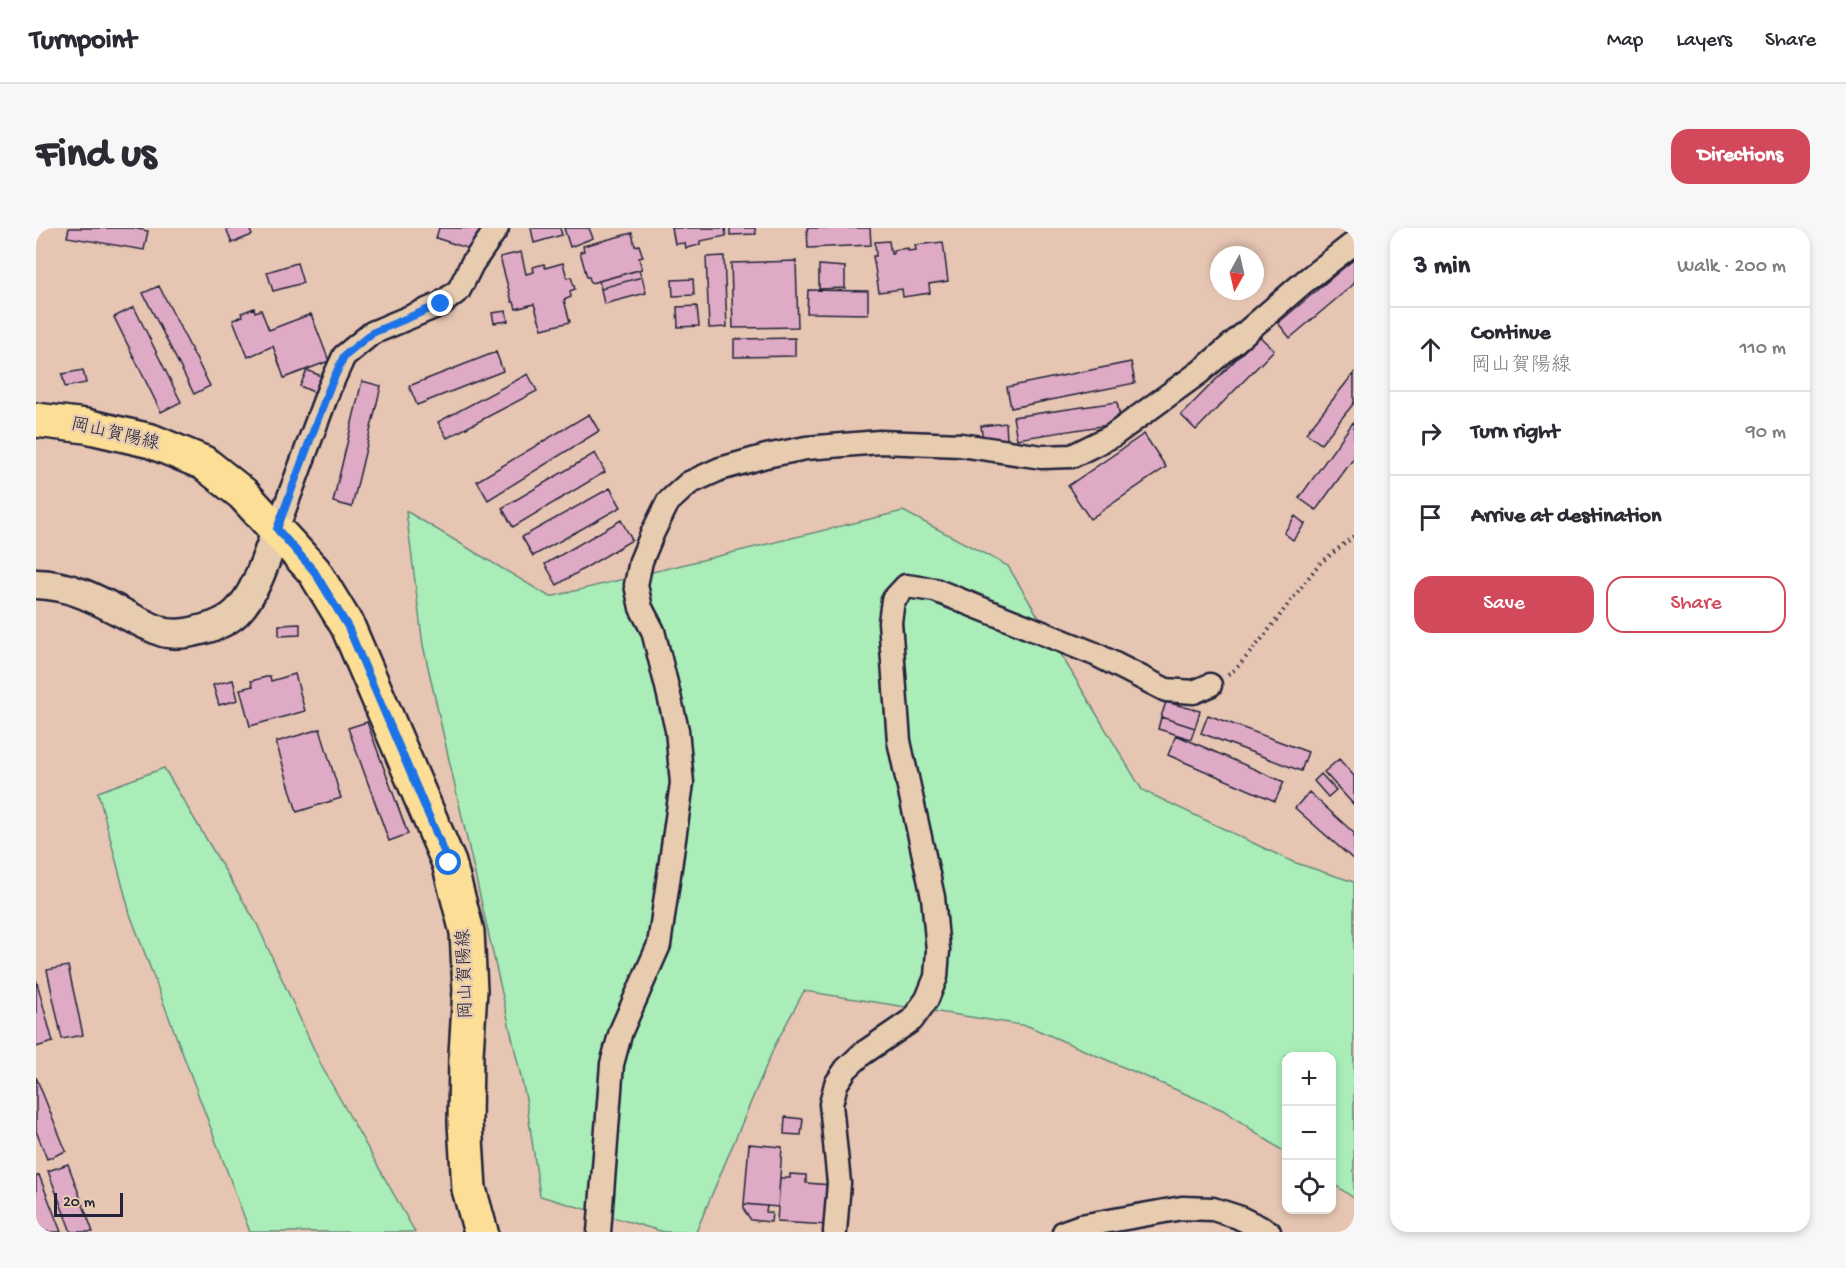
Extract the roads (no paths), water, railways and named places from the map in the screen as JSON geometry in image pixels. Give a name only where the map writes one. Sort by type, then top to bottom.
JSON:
[{"type":"main road","name":"岡山賀陽線","points":[[36,420],[86,426],[151,441],[204,463],[243,494],[314,571],[348,627],[449,863],[467,932],[470,990],[465,1054],[465,1123],[469,1189],[481,1232]]},
{"type":"street","points":[[36,584],[73,589],[102,601],[162,633],[190,633],[212,628],[237,612],[252,591],[329,389],[344,356],[372,333],[441,304],[459,290],[472,264],[496,228]]},
{"type":"street","points":[[598,1232],[612,1064],[621,1031],[659,945],[682,783],[677,730],[653,631],[641,608],[636,585],[641,561],[668,502],[689,483],[720,469],[806,448],[880,442],[961,445],[1042,457],[1072,456],[1112,436],[1200,372],[1304,282],[1354,243]]},
{"type":"street","points":[[835,1232],[839,1183],[831,1104],[836,1084],[846,1068],[862,1054],[912,1020],[927,999],[936,977],[938,950],[933,897],[899,741],[891,622],[893,600],[906,586],[935,590],[1095,654],[1166,690],[1194,692],[1210,686]]},
{"type":"street","points":[[1064,1232],[1081,1226],[1182,1208],[1213,1209],[1238,1217],[1269,1232]]}]
